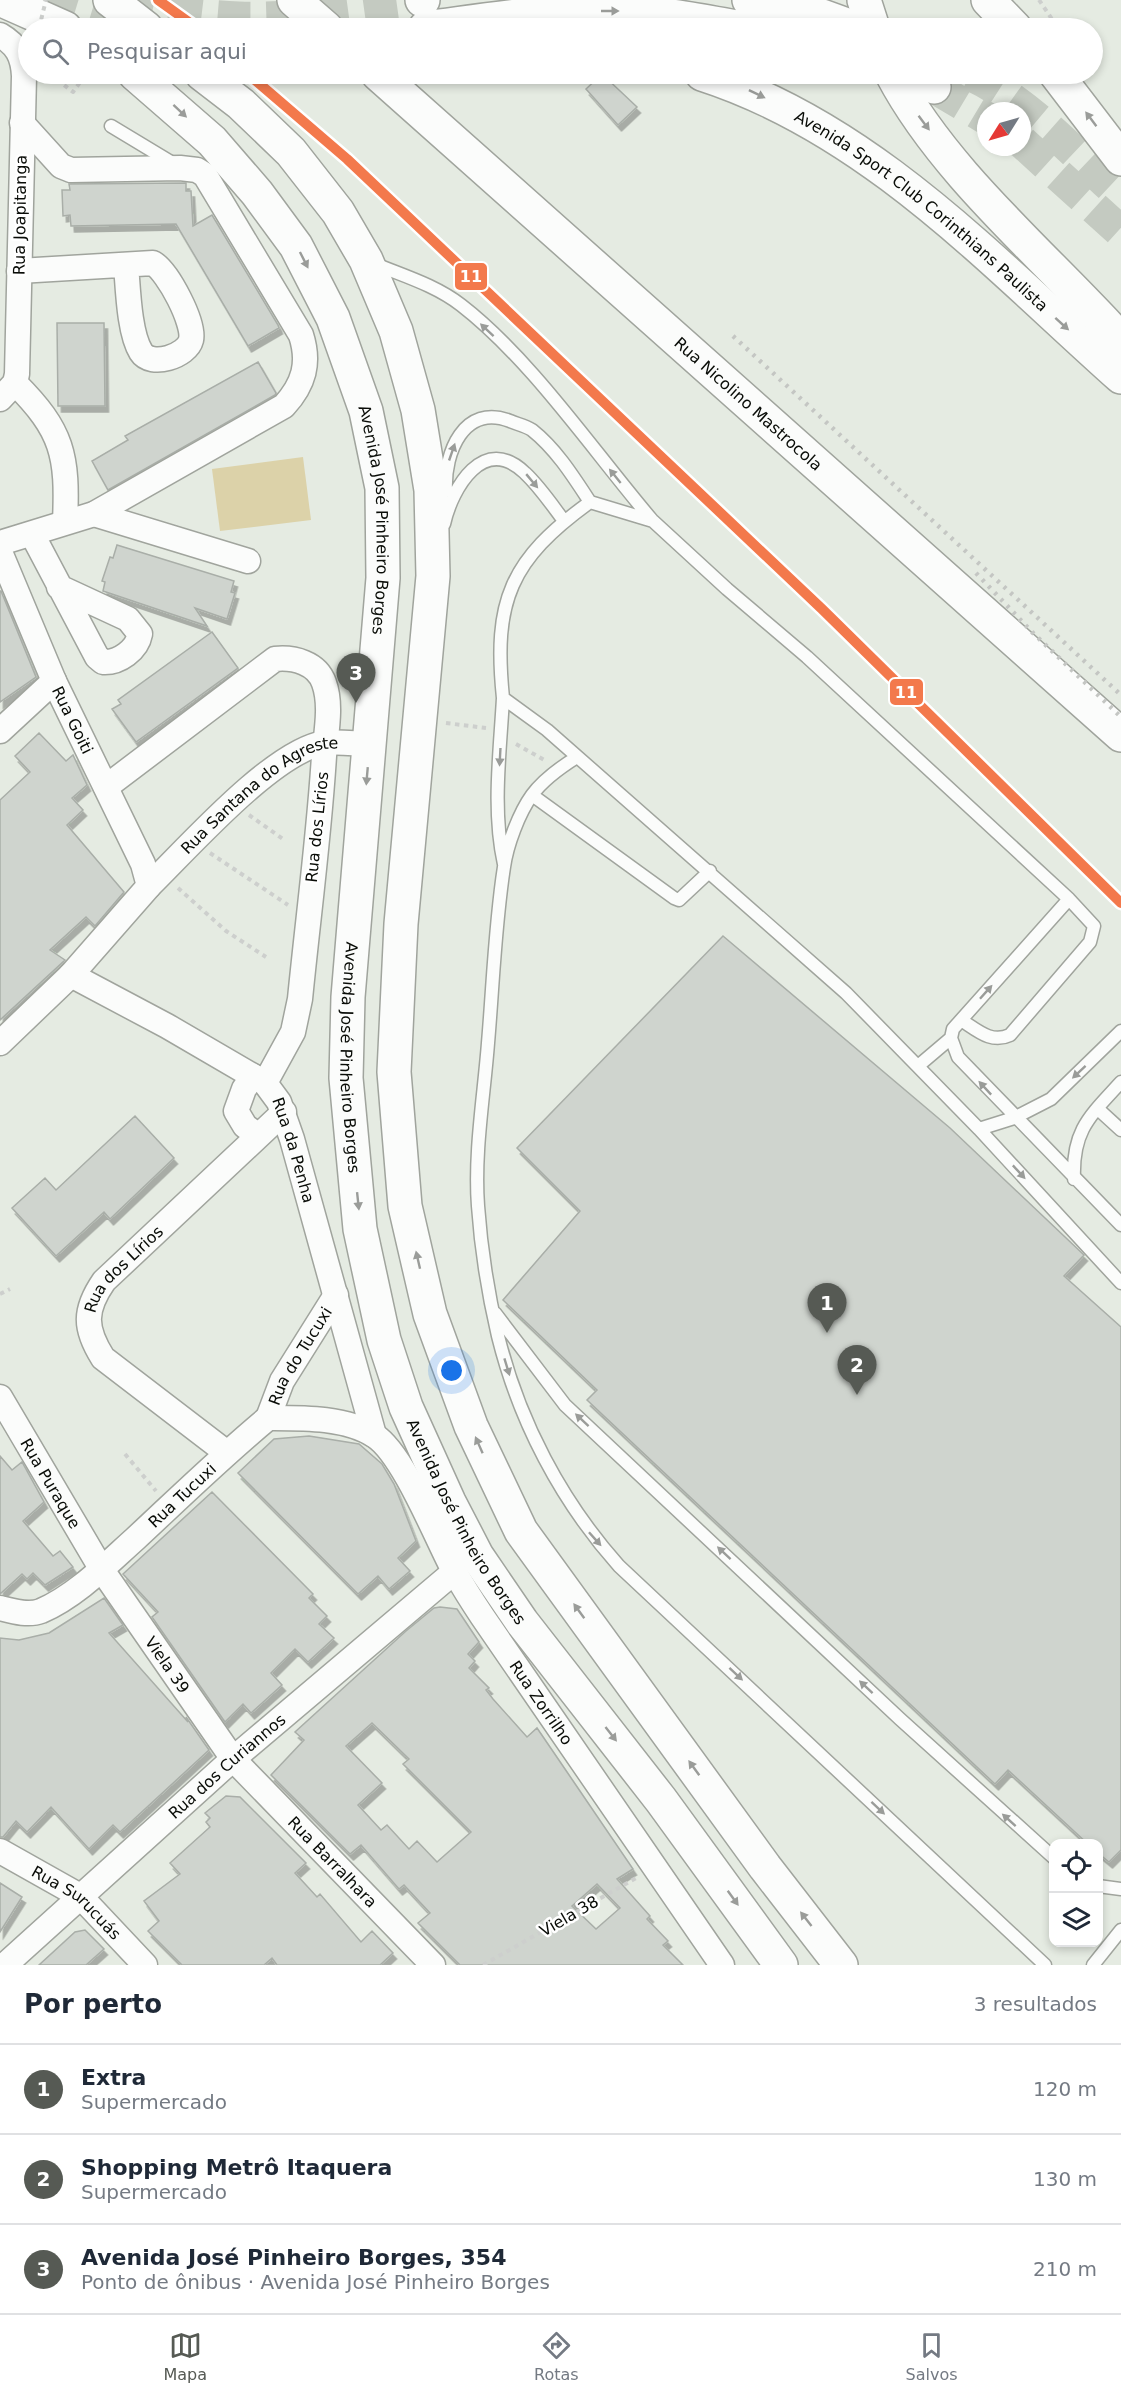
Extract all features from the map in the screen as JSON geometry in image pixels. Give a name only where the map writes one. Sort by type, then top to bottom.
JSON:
[{"type":"main road","points":[[2,0],[42,18]]},
{"type":"main road","points":[[110,0],[133,18]]},
{"type":"main road","points":[[294,0],[315,18]]},
{"type":"main road","points":[[749,0],[828,18]]},
{"type":"main road","points":[[864,0],[870,18]]},
{"type":"main road","points":[[988,0],[1005,18]]},
{"type":"main road","points":[[1007,0],[1019,18]]},
{"type":"main road","points":[[502,18],[613,11],[682,18]]},
{"type":"main road","name":"Avenida José Pinheiro Borges","points":[[146,84],[212,141],[257,193],[296,246],[333,318],[362,400],[382,488],[383,578],[348,997],[346,1078],[360,1228],[384,1340],[406,1407],[449,1502],[477,1556],[522,1622],[662,1800],[781,1965]]},
{"type":"main road","points":[[215,84],[241,105],[291,152],[338,212],[366,260],[396,331],[418,410],[431,490],[433,576],[401,924],[394,1072],[405,1206],[428,1304],[471,1426],[521,1531],[765,1867],[842,1965]]},
{"type":"main road","name":"Rua Nicolino Mastrocola","points":[[389,84],[1121,735]]},
{"type":"main road","name":"Avenida Sport Club Corinthians Paulista","points":[[734,84],[789,110],[844,144],[907,188],[979,246],[1121,377]]},
{"type":"main road","points":[[898,84],[921,120],[972,183],[1111,329]]},
{"type":"main road","points":[[925,84],[934,87]]},
{"type":"main road","points":[[1063,84],[1121,159]]},
{"type":"main road","points":[[662,1800],[688,1805],[715,1798]]},
{"type":"main road","points":[[710,1867],[722,1860],[737,1858],[765,1867]]},
{"type":"street","name":"Rua Joapitanga","points":[[0,35],[15,45],[18,51]]},
{"type":"street","name":"Rua Joapitanga","points":[[8,391],[18,358],[24,84]]},
{"type":"street","points":[[0,543],[94,514],[284,406],[302,382],[306,365],[301,335],[212,182],[197,170],[180,168],[71,170],[61,166],[22,123]]},
{"type":"street","points":[[19,271],[126,265]]},
{"type":"street","points":[[8,391],[44,413],[56,434],[63,457],[67,492],[65,522]]},
{"type":"street","points":[[94,514],[248,561]]},
{"type":"street","points":[[32,534],[59,587]]},
{"type":"street","name":"Rua Goiti","points":[[0,552],[54,681],[143,864],[155,880]]},
{"type":"street","name":"Rua dos Lírios","points":[[106,787],[275,659],[299,660],[313,668],[324,682],[328,702],[325,743],[300,999],[294,1032],[259,1079],[239,1099],[236,1111],[245,1126],[257,1135]]},
{"type":"street","points":[[0,731],[54,681]]},
{"type":"street","name":"Rua Santana do Agreste","points":[[155,880],[271,769],[291,756],[325,743],[370,744]]},
{"type":"street","points":[[0,1043],[71,975],[155,880]]},
{"type":"street","name":"Rua da Penha","points":[[71,975],[167,1026],[259,1079],[284,1112],[374,1435]]},
{"type":"street","name":"Rua dos Lírios","points":[[227,1453],[103,1358],[92,1340],[88,1322],[94,1296],[104,1281],[284,1112]]},
{"type":"street","name":"Rua do Tucuxi","points":[[268,1418],[282,1381],[336,1295]]},
{"type":"street","name":"Rua Puraque","points":[[0,1397],[102,1570]]},
{"type":"street","points":[[268,1418],[313,1420],[354,1427],[374,1435]]},
{"type":"street","name":"Rua Tucuxi","points":[[0,1608],[18,1612],[38,1612],[55,1603],[102,1570],[227,1453],[268,1418]]},
{"type":"street","name":"Rua Zorrilho","points":[[374,1435],[383,1442],[398,1462],[454,1572],[482,1616],[722,1965]]},
{"type":"street","name":"Viela 39","points":[[102,1570],[233,1760]]},
{"type":"street","name":"Rua dos Curiannos","points":[[4,1965],[233,1760],[454,1572]]},
{"type":"street","name":"Rua Barralhara","points":[[233,1760],[434,1965]]},
{"type":"street","name":"Rua Surucuás","points":[[0,1851],[80,1896],[145,1965]]},
{"type":"lane","points":[[111,126],[180,168]]},
{"type":"lane","points":[[366,260],[425,283],[461,305],[514,355],[653,521],[727,589],[807,657],[1069,899],[1094,926],[1090,942],[1010,1035],[1002,1039],[991,1038],[961,1020]]},
{"type":"lane","points":[[433,576],[447,509],[445,477],[450,454],[458,436],[477,420],[502,417],[530,428],[570,470],[590,502],[653,521]]},
{"type":"lane","points":[[447,509],[465,476],[476,465],[490,460],[505,461],[524,472],[564,521]]},
{"type":"lane","points":[[504,864],[498,839],[497,815],[503,698],[502,615],[510,586],[530,556],[564,521],[590,502]]},
{"type":"lane","points":[[503,698],[547,730],[846,993],[979,1129],[1121,1283]]},
{"type":"lane","points":[[577,757],[563,765],[532,795],[520,819],[504,864],[478,1174],[478,1204],[493,1310],[512,1381],[535,1437],[558,1483],[588,1531],[659,1604],[1046,1965]]},
{"type":"lane","points":[[532,795],[674,898],[679,900],[685,897],[710,872]]},
{"type":"lane","points":[[1069,899],[953,1029],[951,1038],[958,1057],[1014,1118],[1121,1225]]},
{"type":"lane","points":[[979,1129],[1014,1118],[1051,1099],[1121,1031]]},
{"type":"lane","points":[[918,1066],[951,1038]]},
{"type":"lane","points":[[1074,1179],[1074,1145],[1081,1128],[1121,1082]]},
{"type":"lane","points":[[1098,1109],[1121,1130]]},
{"type":"lane","points":[[493,1310],[565,1405],[892,1712],[1049,1854]]},
{"type":"lane","points":[[1103,1887],[1121,1889]]},
{"type":"lane","points":[[1093,1965],[1121,1930]]},
{"type":"path","points":[[42,18],[46,0]]},
{"type":"path","points":[[1039,0],[1051,18]]},
{"type":"path","points":[[63,84],[73,92],[79,84]]},
{"type":"path","points":[[234,804],[283,839]]},
{"type":"path","points":[[194,842],[289,905]]},
{"type":"path","points":[[155,880],[266,957]]},
{"type":"path","points":[[0,1294],[10,1289]]},
{"type":"path","points":[[125,1454],[170,1508]]},
{"type":"path","name":"Viela 38","points":[[483,1965],[655,1868]]},
{"type":"shaded area","points":[[303,457],[311,520],[220,531],[212,469]]},
{"type":"building","points":[[591,84],[613,84],[637,107],[618,125],[586,89]]},
{"type":"building","points":[[186,183],[186,191],[191,191],[193,226],[212,215],[278,325],[279,328],[248,346],[176,224],[71,226],[70,215],[63,216],[62,190],[70,190],[69,184]]},
{"type":"building","points":[[57,323],[104,323],[105,406],[58,406]]},
{"type":"building","points":[[258,362],[276,393],[275,395],[108,490],[92,461],[128,440],[125,436]]},
{"type":"building","points":[[117,545],[234,581],[231,592],[235,593],[227,619],[195,608],[207,626],[103,591],[105,582],[102,581],[110,557],[113,558]]},
{"type":"building","points":[[0,591],[36,677],[0,702]]},
{"type":"building","points":[[212,632],[238,668],[136,742],[112,709],[121,704],[118,700]]},
{"type":"building","points":[[39,733],[66,761],[73,755],[87,785],[72,798],[83,810],[67,825],[124,892],[95,926],[86,917],[50,950],[65,960],[0,1020],[0,800],[30,772],[15,756]]},
{"type":"building","points":[[723,936],[950,1128],[1084,1255],[1064,1276],[1121,1327],[1121,1850],[1109,1862],[1103,1857],[1103,1839],[1083,1839],[1008,1770],[995,1784],[587,1400],[597,1390],[503,1300],[580,1211],[517,1148]]},
{"type":"building","points":[[135,1116],[174,1158],[110,1219],[104,1212],[56,1256],[12,1208],[45,1178],[56,1190]]},
{"type":"building","points":[[309,1436],[359,1444],[382,1464],[394,1484],[416,1541],[398,1558],[410,1571],[389,1589],[378,1576],[358,1594],[238,1473],[274,1439]]},
{"type":"building","points":[[0,1456],[12,1470],[22,1462],[44,1502],[23,1521],[53,1556],[60,1551],[73,1567],[45,1585],[33,1573],[27,1579],[22,1574],[0,1594]]},
{"type":"building","points":[[212,1492],[313,1594],[309,1598],[327,1616],[319,1624],[334,1638],[308,1662],[295,1649],[271,1673],[282,1685],[251,1713],[243,1704],[225,1722],[152,1617],[158,1612],[123,1574]]},
{"type":"building","points":[[104,1598],[123,1625],[109,1633],[188,1722],[186,1717],[209,1750],[120,1832],[113,1825],[89,1849],[51,1807],[27,1832],[16,1821],[3,1837],[0,1837],[0,1638],[19,1640],[49,1633]]},
{"type":"building","points":[[434,1608],[457,1609],[479,1642],[468,1654],[475,1661],[469,1668],[489,1688],[486,1690],[527,1737],[537,1728],[633,1869],[617,1879],[650,1916],[647,1919],[668,1941],[663,1945],[683,1965],[460,1965],[418,1923],[430,1913],[404,1885],[399,1889],[361,1845],[350,1854],[271,1775],[304,1740],[295,1732]],"holes":[[[372,1723],[409,1759],[403,1764],[471,1832],[437,1862],[417,1841],[409,1849],[387,1825],[381,1830],[358,1805],[382,1783],[346,1746]],[[597,1884],[620,1908],[596,1929],[572,1906]]]},
{"type":"building","points":[[226,1796],[240,1797],[306,1863],[295,1873],[317,1897],[320,1894],[361,1942],[372,1931],[393,1953],[380,1965],[277,1965],[272,1958],[264,1965],[182,1965],[148,1931],[159,1921],[144,1901],[180,1874],[170,1863],[210,1827],[206,1822],[210,1818],[205,1813]]},
{"type":"building","points":[[0,1883],[22,1897],[0,1932]]},
{"type":"building","points":[[85,1930],[104,1949],[86,1965],[39,1965],[75,1932]]},
{"type":"tunnel","points":[[44,0],[102,18]]},
{"type":"tunnel","points":[[121,0],[195,14],[262,18],[307,15],[422,0]]},
{"type":"tunnel","points":[[988,84],[1031,114],[1121,196]]},
{"type":"tunnel","points":[[934,87],[977,113]]},
{"type":"tunnel","points":[[1031,150],[1121,232]]},
{"type":"railway","points":[[733,336],[1121,695]]},
{"type":"railway","points":[[976,573],[1032,632],[1121,717]]},
{"type":"transit line","name":"11","points":[[158,0],[183,18]]},
{"type":"transit line","name":"11","points":[[260,84],[347,159],[822,609],[1121,903]]},
{"type":"place","name":"Avenida José Pinheiro Borges, 354","points":[[356,703]]},
{"type":"place","name":"Extra","points":[[827,1333]]},
{"type":"place","name":"Shopping Metrô Itaquera","points":[[857,1395]]}]
